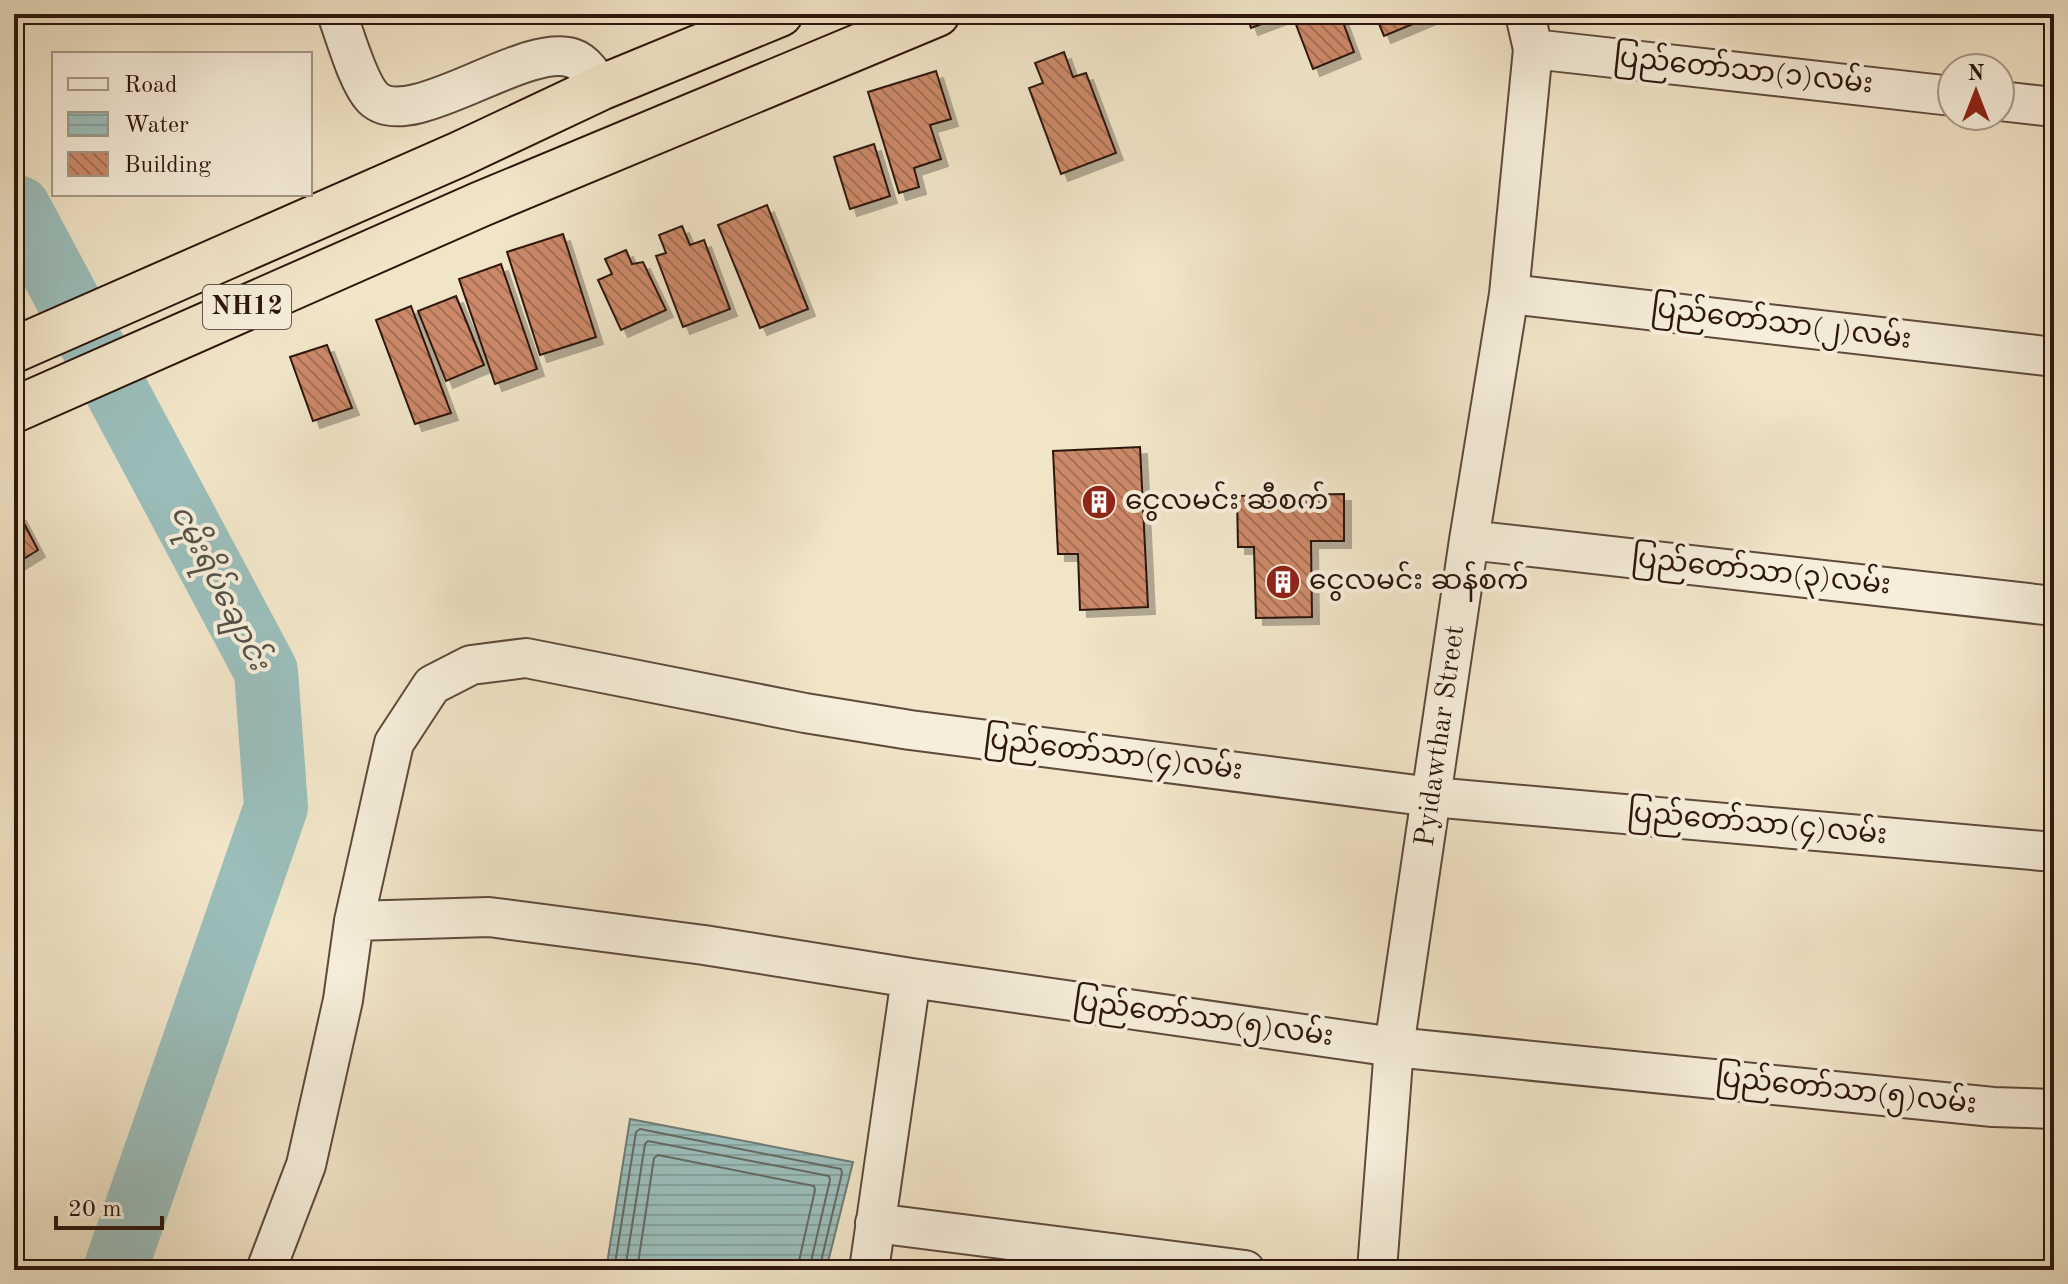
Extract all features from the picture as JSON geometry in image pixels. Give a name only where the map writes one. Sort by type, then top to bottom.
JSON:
[{"type":"highway","name":"NH12","points":[[14,350],[460,154],[600,88],[780,14]]},
{"type":"highway","name":"NH12","points":[[14,410],[481,204],[937,14]]},
{"type":"street","points":[[337,14],[365,86],[375,100],[388,106],[423,103],[530,61],[553,57],[573,58],[591,73],[600,88]]},
{"type":"street","name":"ပြည်တော်သာ(၁)လမ်း","points":[[1529,31],[1936,94]]},
{"type":"street","name":"Pyidawthar Street","points":[[1377,1270],[1394,1047],[1469,540],[1509,294],[1529,31]]},
{"type":"street","points":[[2016,103],[2054,107]]},
{"type":"street","name":"ပြည်တော်သာ(၂)လမ်း","points":[[1509,294],[2054,357]]},
{"type":"street","name":"ပြည်တော်သာ(၃)လမ်း","points":[[1469,540],[2054,606]]},
{"type":"street","name":"ပြည်တော်သာ(၄)လမ်း","points":[[266,1270],[306,1165],[343,1000],[354,921],[394,743],[432,685],[471,665],[526,658],[805,713],[910,730],[1432,797],[2054,852]]},
{"type":"street","name":"ပြည်တော်သာ(၅)လမ်း","points":[[354,921],[489,917],[704,945],[1394,1047],[1977,1106],[2054,1109]]},
{"type":"street","points":[[869,1270],[911,978]]},
{"type":"street","points":[[875,1223],[1245,1270]]},
{"type":"water","points":[[630,1119],[853,1162],[826,1270],[606,1270]]},
{"type":"building","points":[[1246,14],[1282,14],[1283,16],[1251,28]]},
{"type":"building","points":[[1292,14],[1340,14],[1354,52],[1313,69]]},
{"type":"building","points":[[1375,14],[1429,14],[1430,17],[1384,36]]},
{"type":"building","points":[[1064,52],[1073,77],[1086,73],[1116,153],[1061,174],[1029,88],[1043,83],[1035,63]]},
{"type":"building","points":[[936,71],[951,119],[930,125],[941,159],[914,168],[919,187],[899,193],[868,92]]},
{"type":"building","points":[[874,144],[890,196],[850,209],[834,157]]},
{"type":"building","points":[[767,205],[808,309],[760,328],[718,225]]},
{"type":"building","points":[[682,226],[690,245],[704,240],[730,309],[683,327],[656,256],[666,253],[659,235]]},
{"type":"building","points":[[563,234],[596,337],[540,355],[507,252]]},
{"type":"building","points":[[626,250],[632,264],[643,262],[666,310],[621,330],[598,280],[612,274],[605,259]]},
{"type":"building","points":[[501,264],[537,369],[495,384],[459,279]]},
{"type":"building","points":[[456,296],[484,365],[446,381],[418,311]]},
{"type":"building","points":[[411,306],[451,413],[415,424],[376,320]]},
{"type":"building","points":[[327,345],[352,408],[313,421],[290,357]]},
{"type":"building","name":"ငွေလမင်း ဆီစက်","points":[[1140,447],[1148,607],[1080,610],[1078,554],[1058,554],[1053,451]]},
{"type":"building","name":"ငွေလမင်း ဆန်စက်","points":[[1344,494],[1344,541],[1311,541],[1312,617],[1256,618],[1254,547],[1238,547],[1237,496]]},
{"type":"building","points":[[14,514],[19,514],[38,550],[14,565]]},
{"type":"waterway","name":"ငမိုးရိပ်ချောင်း","points":[[14,206],[19,208],[266,671],[276,807],[115,1270]]},
{"type":"place","name":"ငွေလမင်း ဆီစက်","points":[[1099,502]]},
{"type":"place","name":"ငွေလမင်း ဆန်စက်","points":[[1283,582]]}]
